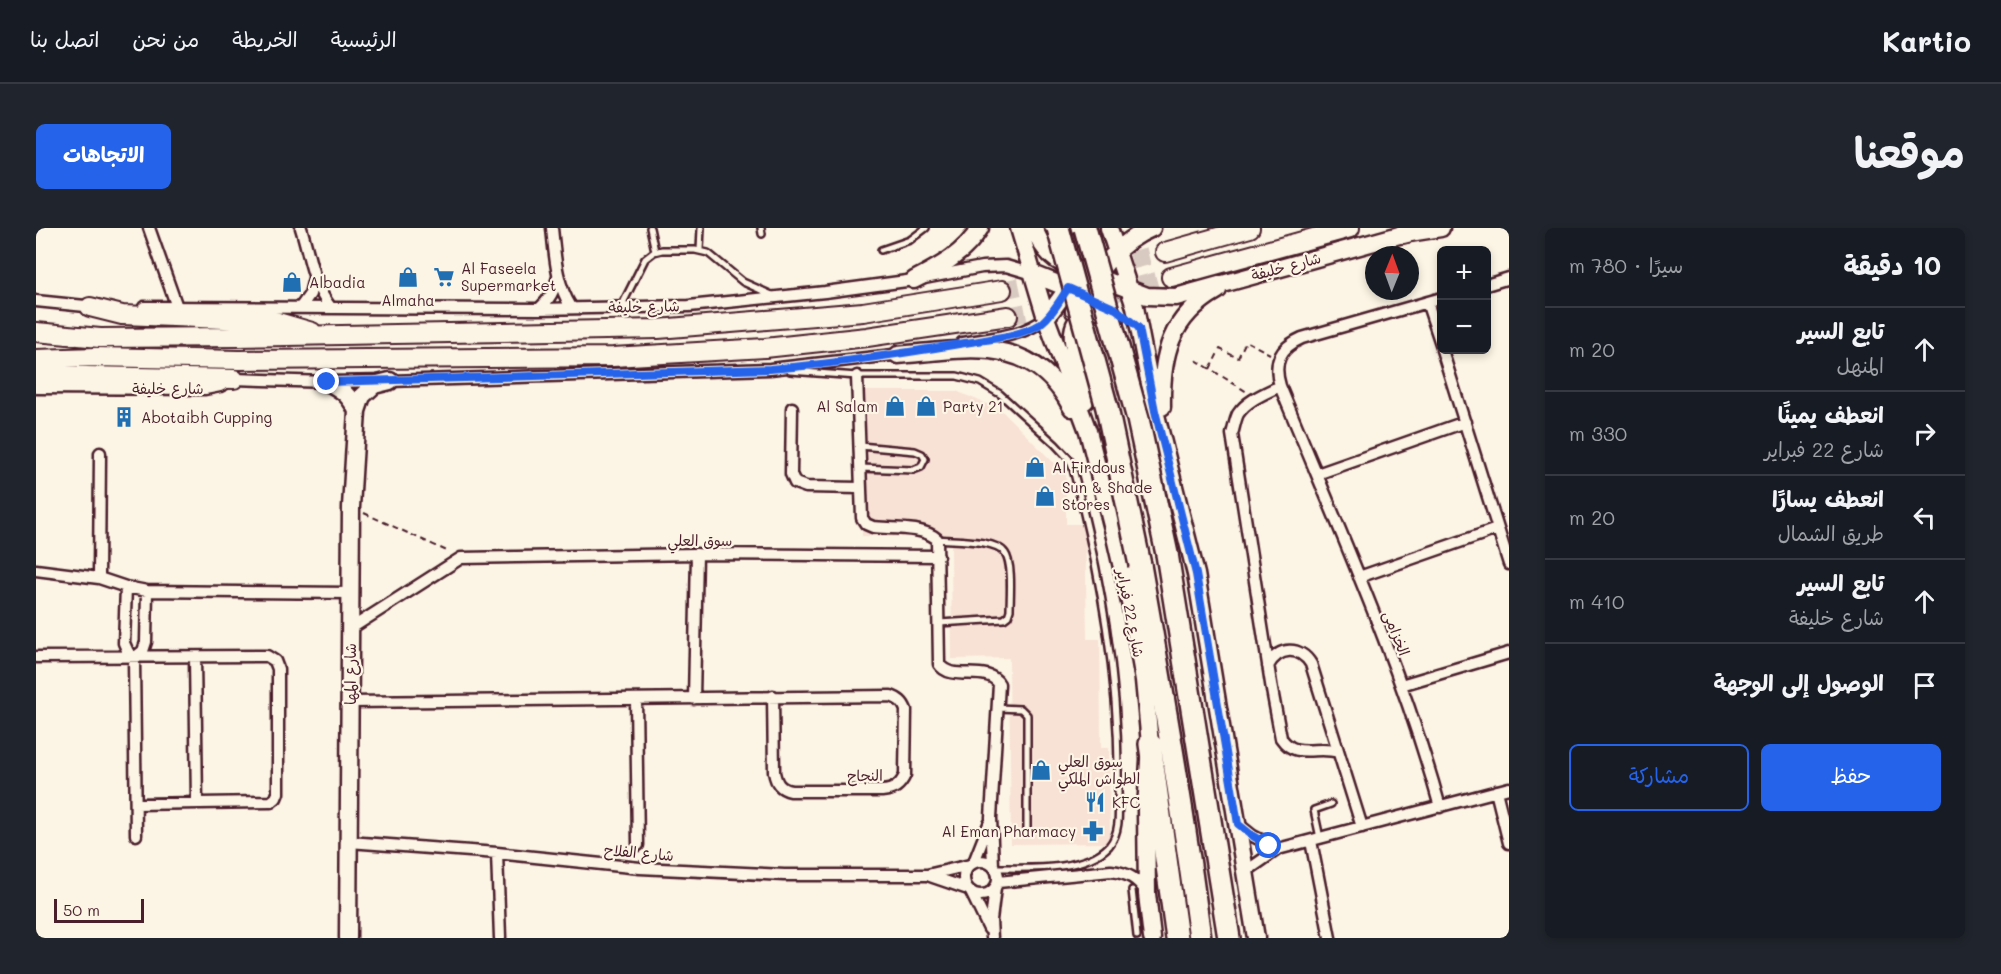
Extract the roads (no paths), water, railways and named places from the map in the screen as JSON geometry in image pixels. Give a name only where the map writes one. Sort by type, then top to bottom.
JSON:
[{"type":"highway","name":"شارع 22 فبراير","points":[[1058,228],[1107,408],[1140,565],[1170,734],[1200,938]]},
{"type":"highway","points":[[1085,228],[1138,419],[1167,554],[1229,938]]},
{"type":"highway","points":[[1150,744],[1177,938]]},
{"type":"main road","points":[[914,280],[960,254],[973,241],[980,228]]},
{"type":"main road","name":"شارع 22 فبراير","points":[[1019,228],[1046,318],[1088,431],[1116,537],[1144,680],[1150,744],[1140,898],[1145,937]]},
{"type":"main road","points":[[1035,232],[1047,239],[1064,241],[1078,239],[1093,228]]},
{"type":"main road","points":[[1057,344],[1084,294],[1103,228]]},
{"type":"main road","points":[[1109,228],[1131,291],[1155,411],[1196,574],[1256,938]]},
{"type":"main road","points":[[1046,318],[1068,288],[1132,237],[1152,228]]},
{"type":"main road","points":[[1165,252],[1250,228]]},
{"type":"main road","name":"شارع خليفة","points":[[1171,277],[1350,228]]},
{"type":"main road","points":[[1403,234],[1425,228]]},
{"type":"main road","name":"شارع خليفة","points":[[1035,232],[1046,252],[1054,259],[1147,296],[1176,297],[1403,234],[1441,228]]},
{"type":"main road","points":[[1033,274],[1116,309],[1139,328]]},
{"type":"main road","points":[[1163,438],[1164,365],[1173,334],[1190,310],[1202,300],[1238,279]]},
{"type":"main road","name":"شارع خليفة","points":[[36,332],[100,338],[658,329],[863,312],[1002,290]]},
{"type":"main road","points":[[90,307],[122,315],[274,321],[299,327],[319,336]]},
{"type":"main road","points":[[1088,431],[1073,331],[1078,320],[1088,312],[1101,311],[1117,321],[1138,382],[1155,411]]},
{"type":"main road","name":"شارع خليفة","points":[[36,359],[96,357],[308,360],[612,357],[765,348],[867,338],[1008,316]]},
{"type":"main road","points":[[898,355],[950,350],[992,350],[1017,355],[1033,363],[1057,384],[1068,400],[1082,426],[1094,458]]},
{"type":"main road","points":[[36,375],[234,378]]},
{"type":"main road","name":"شارع المها","points":[[348,938],[351,507],[357,411],[362,396],[374,385],[390,381]]},
{"type":"main road","points":[[327,382],[340,388],[351,398],[357,411]]},
{"type":"street","points":[[149,228],[177,307]]},
{"type":"street","points":[[301,228],[314,278],[331,308]]},
{"type":"street","points":[[552,228],[558,276],[564,296],[571,307]]},
{"type":"street","name":"شارع خليفة","points":[[36,302],[90,307],[621,308],[689,306],[783,297],[914,280],[997,266],[1015,268],[1033,274]]},
{"type":"street","points":[[539,309],[555,291],[558,276]]},
{"type":"street","points":[[300,308],[310,294],[314,278]]},
{"type":"street","points":[[1491,283],[1509,278]]},
{"type":"street","points":[[1437,299],[1427,302],[1437,333]]},
{"type":"street","name":"الخزامى","points":[[1427,302],[1302,338],[1290,344],[1278,359],[1276,371],[1280,386],[1401,685],[1428,763],[1440,807]]},
{"type":"street","name":"شارع خليفة","points":[[36,388],[205,389],[220,386],[234,378],[327,382],[390,381],[770,369],[898,355],[1008,335],[1029,329],[1046,318]]},
{"type":"street","points":[[1444,354],[1509,564]]},
{"type":"street","points":[[857,376],[862,518],[866,524],[873,527],[930,534],[937,539],[941,668],[949,672],[994,677],[999,684],[991,818],[994,867]]},
{"type":"street","points":[[1280,386],[1256,398],[1238,414],[1232,434],[1268,666],[1279,731],[1285,745],[1299,751],[1323,749],[1338,752]]},
{"type":"street","points":[[792,408],[791,474],[795,483],[806,487],[860,488]]},
{"type":"street","points":[[1317,474],[1465,422]]},
{"type":"street","points":[[99,578],[100,453]]},
{"type":"street","points":[[1359,577],[1497,529]]},
{"type":"street","points":[[694,699],[698,554]]},
{"type":"street","name":"سوق العلي","points":[[350,629],[461,558],[698,554],[938,556]]},
{"type":"street","points":[[36,570],[99,578],[147,591],[350,593]]},
{"type":"street","points":[[126,587],[124,643],[134,658],[136,835]]},
{"type":"street","points":[[134,658],[143,651],[146,642],[147,591]]},
{"type":"street","points":[[1268,666],[1272,659],[1285,651],[1293,650],[1301,653],[1311,664],[1362,826]]},
{"type":"street","points":[[1401,685],[1509,653]]},
{"type":"street","points":[[36,657],[267,656],[275,661],[278,669],[278,793],[276,798],[271,802],[136,804]]},
{"type":"street","points":[[195,657],[196,803]]},
{"type":"street","name":"النجاح","points":[[350,702],[694,699],[773,696],[884,695],[898,698],[906,710],[905,775],[902,782],[897,787],[882,791],[791,791],[781,787],[777,783],[774,771],[773,696]]},
{"type":"street","points":[[636,699],[638,845]]},
{"type":"street","points":[[1245,872],[1278,849],[1509,788]]},
{"type":"street","points":[[1496,791],[1509,843]]},
{"type":"street","points":[[991,818],[972,864],[964,876],[991,935]]},
{"type":"street","points":[[1238,824],[1261,841],[1278,849]]},
{"type":"street","points":[[1316,840],[1330,938]]},
{"type":"street","name":"شارع الفلاح","points":[[349,842],[497,853],[640,868],[784,875],[927,875],[972,864]]},
{"type":"street","points":[[497,853],[500,938]]},
{"type":"street","points":[[972,864],[985,861],[997,872],[991,935]]},
{"type":"street","points":[[969,890],[981,895],[991,892],[996,885],[1120,872],[1136,880],[1140,898]]},
{"type":"street","name":"شارع الفلاح","points":[[927,875],[969,890]]},
{"type":"lane","points":[[650,228],[655,251]]},
{"type":"lane","points":[[699,250],[701,228]]},
{"type":"lane","points":[[881,250],[910,240],[926,228]]},
{"type":"lane","points":[[621,308],[645,259],[655,251],[699,250],[712,255],[726,270],[743,282],[783,297]]},
{"type":"lane","points":[[770,369],[857,376],[957,376],[980,382],[1000,394],[1069,459],[1085,520],[1110,647],[1119,753],[1118,830],[1108,847],[1081,861],[1060,866],[994,867]]},
{"type":"lane","points":[[860,446],[915,451],[922,454],[925,459],[921,467],[913,470],[860,468]]},
{"type":"lane","points":[[937,539],[999,547],[1006,554],[1010,566],[1010,610],[1004,620],[939,623]]},
{"type":"lane","points":[[998,708],[1021,710],[1027,715],[1027,829]]},
{"type":"lane","points":[[1316,840],[1314,810],[1331,804]]},
{"type":"tunnel","points":[[1105,267],[1165,252]]},
{"type":"tunnel","points":[[1008,316],[1092,299],[1171,277]]},
{"type":"tunnel","points":[[1002,290],[1049,280]]},
{"type":"place","name":"Almaha","points":[[408,277]]},
{"type":"place","name":"Al Faseela Supermarket","points":[[444,277]]},
{"type":"place","name":"Albadia","points":[[292,282]]},
{"type":"place","name":"Al Salam","points":[[895,406]]},
{"type":"place","name":"Party 21","points":[[926,406]]},
{"type":"place","name":"Abotaibh Cupping","points":[[124,417]]},
{"type":"place","name":"Al Firdous","points":[[1035,467]]},
{"type":"place","name":"Sun & Shade Stores","points":[[1045,496]]},
{"type":"place","name":"سوق العلي الطواش الملكي","points":[[1041,770]]},
{"type":"place","name":"KFC","points":[[1095,802]]},
{"type":"place","name":"Al Eman Pharmacy","points":[[1093,831]]}]
